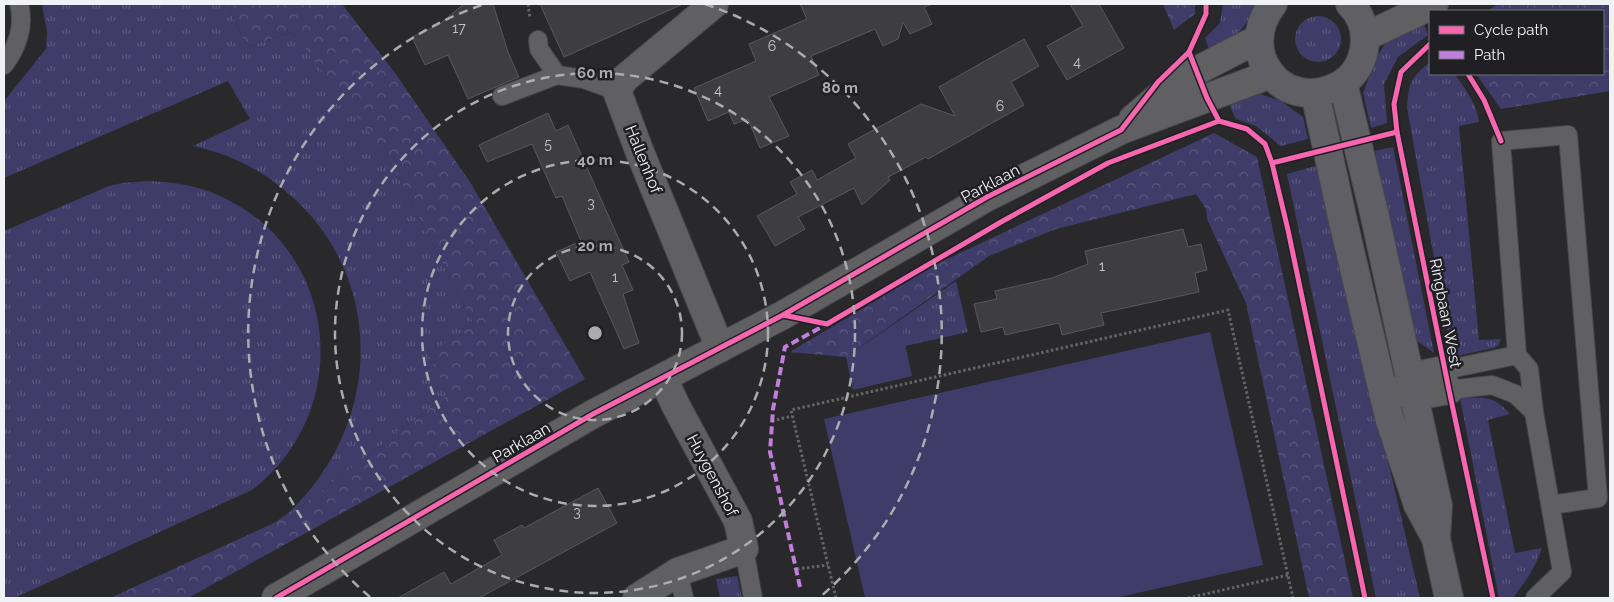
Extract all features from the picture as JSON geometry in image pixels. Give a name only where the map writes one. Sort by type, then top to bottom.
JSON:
[{"type":"main road","points":[[1273,4],[1264,15],[1260,26],[1258,40],[1264,64],[1270,74],[1290,89],[1315,93],[1330,90],[1343,83],[1351,76],[1360,63],[1365,37],[1361,20],[1353,4]]},
{"type":"main road","points":[[1343,83],[1358,142],[1438,506],[1436,539]]},
{"type":"main road","points":[[1315,93],[1389,417],[1418,505],[1436,539],[1449,598]]},
{"type":"street","points":[[617,91],[624,80],[714,4]]},
{"type":"street","points":[[1365,37],[1434,4]]},
{"type":"street","name":"Parklaan","points":[[1121,130],[1163,93],[1196,71],[1258,40]]},
{"type":"street","name":"Parklaan","points":[[276,598],[593,414],[783,315],[987,197],[1121,130],[1270,74]]},
{"type":"street","name":"Hallenhof","points":[[617,91],[639,150],[720,348]]},
{"type":"street","name":"Huygenshof","points":[[663,378],[738,521],[744,549]]},
{"type":"street","name":"Ringbaan West","points":[[1382,388],[1412,386],[1447,380]]},
{"type":"street","points":[[637,598],[681,585],[744,549]]},
{"type":"lane","points":[[4,65],[12,54],[20,32],[20,4]]},
{"type":"lane","points":[[538,40],[539,49],[557,75]]},
{"type":"lane","points":[[502,96],[557,75],[584,79],[617,91]]},
{"type":"lane","points":[[1534,598],[1562,572],[1534,412],[1529,369],[1517,355],[1501,141],[1568,135],[1598,498],[1551,505]]},
{"type":"lane","points":[[1447,380],[1517,355]]},
{"type":"lane","points":[[1447,380],[1492,385],[1515,394],[1534,412]]},
{"type":"lane","points":[[744,549],[754,598]]},
{"type":"path","points":[[836,598],[791,410],[1228,310],[1293,598]]},
{"type":"path","points":[[772,421],[792,416]]},
{"type":"path","points":[[796,570],[828,565]]},
{"type":"path","points":[[1188,598],[1288,575]]},
{"type":"green space","points":[[42,4],[227,4],[247,47],[292,32],[369,130],[396,173],[474,324],[449,394],[301,506],[288,513],[320,476],[343,435],[357,391],[361,346],[355,301],[339,258],[314,219],[278,185],[259,171],[238,161],[216,152],[193,146],[250,119],[228,81],[4,178],[4,101],[46,49],[47,32]]},
{"type":"green space","points":[[227,4],[342,4],[395,73],[470,182],[585,379],[188,598],[110,598],[276,522],[301,506],[449,394],[428,354],[474,324],[396,173],[368,130],[292,32],[247,47]]},
{"type":"green space","points":[[1163,4],[1195,4],[1195,14],[1174,30]]},
{"type":"green space","points":[[1223,4],[1257,4],[1248,21],[1238,33],[1210,52],[1205,38],[1220,23]]},
{"type":"green space","points":[[1497,4],[1610,4],[1610,91],[1501,109],[1477,75],[1604,75],[1604,10],[1489,10]]},
{"type":"green space","points":[[1323,16],[1327,17],[1337,26],[1340,30],[1340,48],[1331,58],[1323,62],[1313,62],[1305,58],[1296,48],[1295,34],[1299,26],[1309,17]]},
{"type":"green space","points":[[1423,21],[1428,35],[1398,57],[1384,84],[1387,123],[1371,128],[1363,93],[1376,58],[1389,38]]},
{"type":"green space","points":[[1429,63],[1429,75],[1456,75],[1476,109],[1479,122],[1459,126],[1479,340],[1501,339],[1498,346],[1493,348],[1452,357],[1407,108],[1410,87],[1418,73]]},
{"type":"green space","points":[[1257,93],[1281,101],[1303,117],[1308,139],[1281,146],[1256,126],[1236,119],[1228,103]]},
{"type":"green space","points":[[1214,133],[1257,157],[1353,598],[1309,598],[1246,303],[1207,219],[1206,209],[1196,194],[1056,229],[989,256],[846,357],[790,352],[939,263]]},
{"type":"green space","points":[[1393,147],[1434,353],[1409,335],[1375,151]]},
{"type":"green space","points":[[1319,165],[1420,598],[1376,598],[1287,174]]},
{"type":"green space","points":[[147,181],[184,185],[220,196],[260,221],[290,254],[310,292],[320,334],[319,376],[307,418],[285,457],[252,490],[14,598],[4,598],[4,231],[109,186]]},
{"type":"green space","points":[[956,281],[968,332],[905,346],[900,320]]},
{"type":"green space","points":[[900,320],[912,376],[853,390],[846,357]]},
{"type":"green space","points":[[1210,332],[1263,565],[1115,598],[865,598],[824,419]]},
{"type":"green space","points":[[1460,398],[1488,398],[1498,403],[1510,414],[1488,420],[1515,553],[1542,548],[1530,574],[1513,598],[1499,598]]},
{"type":"green space","points":[[737,576],[742,598],[720,598],[716,579]]},
{"type":"building","points":[[464,4],[493,4],[508,52],[519,77],[468,99],[448,55],[425,65],[412,37],[437,26]]},
{"type":"building","points":[[540,4],[683,4],[564,57]]},
{"type":"building","points":[[800,4],[933,4],[924,7],[932,24],[910,34],[903,22],[898,39],[883,46],[875,29],[811,56],[819,75],[769,97],[789,136],[760,148],[748,119],[734,124],[729,112],[708,121],[694,88],[756,61],[749,44],[807,19]]},
{"type":"building","points":[[1070,4],[1099,4],[1124,48],[1067,80],[1047,46],[1083,26]]},
{"type":"building","points":[[1024,39],[1039,66],[1011,82],[1024,105],[928,159],[926,157],[888,177],[890,180],[862,205],[854,188],[798,217],[805,229],[775,246],[757,216],[797,194],[790,182],[812,170],[817,180],[856,158],[848,144],[921,104],[955,116],[939,87]]},
{"type":"building","points":[[548,113],[556,131],[568,125],[629,262],[622,265],[633,290],[623,294],[639,343],[624,349],[590,272],[570,281],[556,252],[581,241],[562,196],[556,198],[532,144],[487,162],[479,145]]},
{"type":"building","points":[[1183,229],[1188,247],[1201,244],[1207,270],[1195,273],[1199,292],[1101,313],[1104,325],[1062,335],[1059,323],[1005,335],[1003,327],[981,332],[974,304],[997,299],[995,291],[1052,278],[1088,264],[1085,251]]},
{"type":"building","points":[[598,488],[617,523],[479,598],[398,598],[444,572],[451,584],[502,555],[494,540],[522,525],[524,528]]},
{"type":"marked path","points":[[800,587],[770,452],[773,409],[785,347],[827,324]]},
{"type":"cycle path","points":[[1206,4],[1206,14],[1189,52],[1207,98],[1219,121],[1247,129],[1265,144],[1272,163],[1288,230],[1365,598]]},
{"type":"cycle path","points":[[1429,45],[1401,72],[1394,104],[1397,132],[1493,598]]},
{"type":"cycle path","points":[[276,598],[593,414],[783,315],[987,197],[1121,130],[1158,82],[1189,52]]},
{"type":"cycle path","points":[[1469,75],[1484,100],[1501,141]]},
{"type":"cycle path","points":[[783,315],[827,324],[1001,222],[1108,163],[1219,121]]},
{"type":"cycle path","points":[[1272,163],[1397,132]]}]
